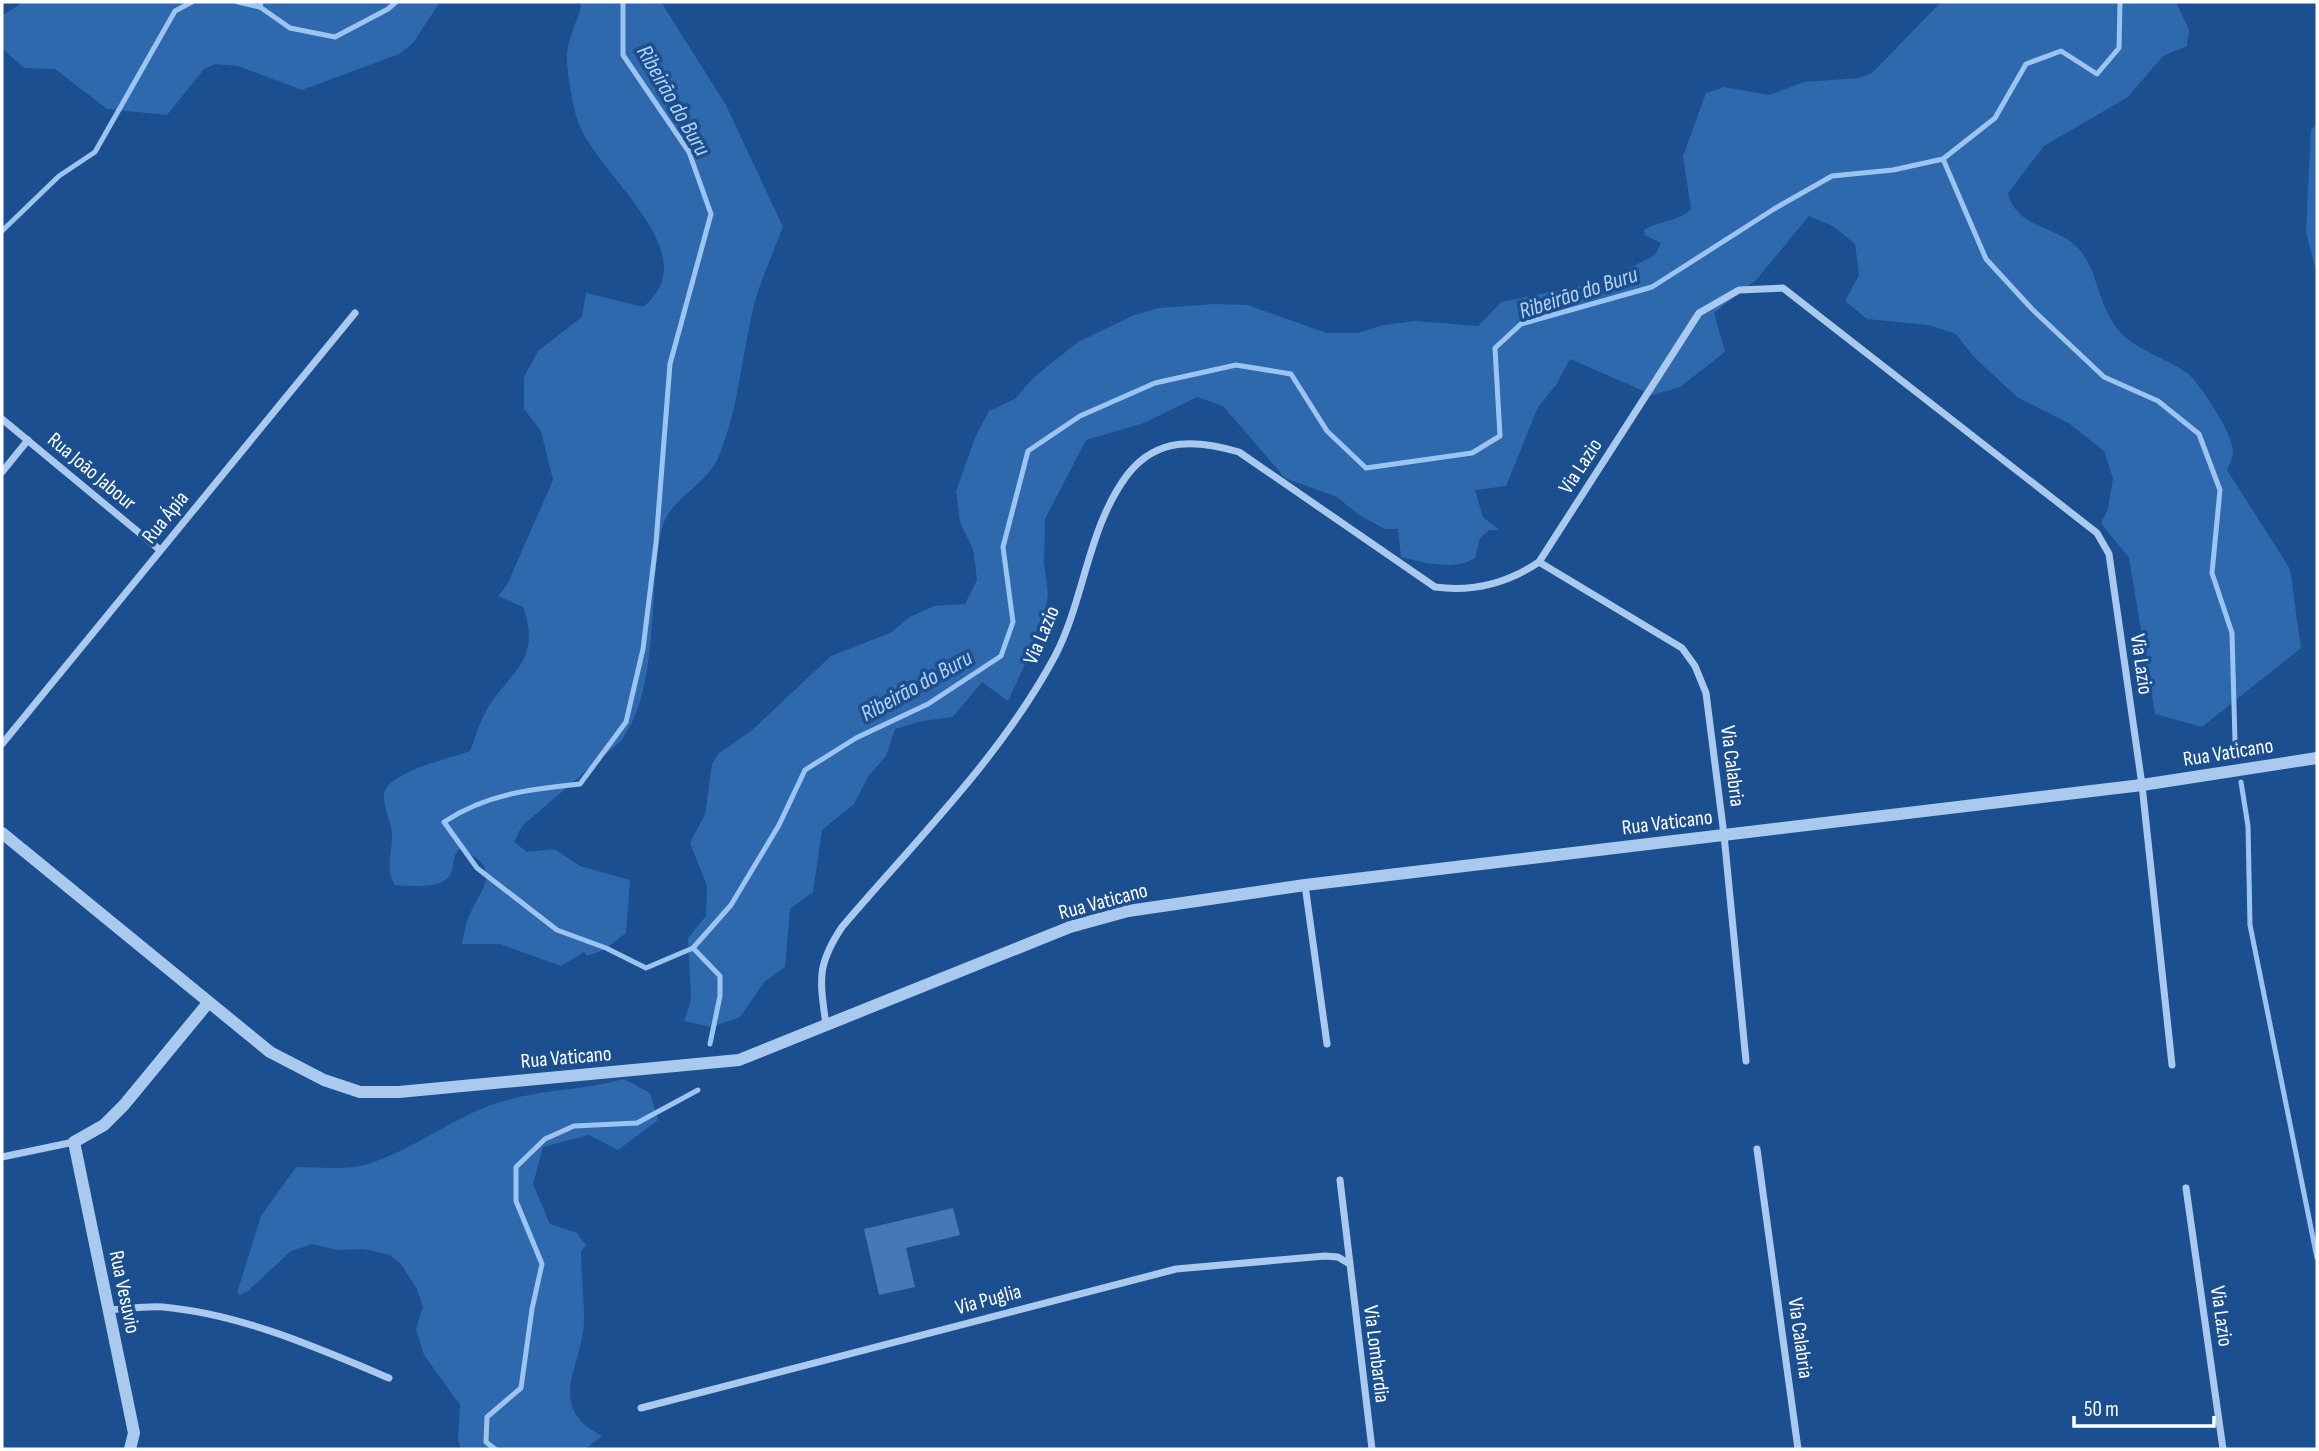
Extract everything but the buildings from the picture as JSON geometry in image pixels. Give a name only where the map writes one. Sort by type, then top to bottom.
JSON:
[{"type":"street","name":"Via Lazio","points":[[827,1026],[821,974],[824,953],[842,927],[1022,712],[1056,653],[1094,542],[1108,513],[1129,474],[1150,455],[1181,442],[1209,443],[1240,452],[1435,587],[1461,590],[1494,583],[1524,572],[1539,562],[1699,313],[1739,290],[1783,288],[2097,533],[2109,554],[2142,785],[2172,1065]]},
{"type":"street","name":"Rua Ápia","points":[[2,744],[355,313]]},
{"type":"street","name":"Rua João Jabour","points":[[2,419],[160,550]]},
{"type":"street","points":[[2,472],[28,440]]},
{"type":"street","name":"Via Calabria","points":[[1539,562],[1682,648],[1695,666],[1706,693],[1724,835],[1746,1060]]},
{"type":"street","name":"Rua Vaticano","points":[[2,832],[270,1052],[324,1080],[360,1092],[399,1092],[739,1060],[1070,927],[1128,911],[1305,885],[2142,785],[2317,757]]},
{"type":"street","points":[[1305,885],[1327,1044]]},
{"type":"street","points":[[2,1157],[74,1142],[104,1125],[124,1105],[208,1003]]},
{"type":"street","name":"Rua Vesuvio","points":[[74,1142],[134,1433],[130,1449]]},
{"type":"street","name":"Via Calabria","points":[[1757,1149],[1798,1449]]},
{"type":"street","name":"Via Lombardia","points":[[1340,1180],[1372,1449]]},
{"type":"street","name":"Via Lazio","points":[[2186,1188],[2223,1449]]},
{"type":"street","name":"Via Puglia","points":[[641,1408],[1176,1269],[1325,1256],[1338,1256],[1348,1263]]},
{"type":"street","points":[[109,1310],[162,1307],[256,1326],[316,1347],[389,1378]]},
{"type":"shaded area","points":[[23,2],[440,2],[413,43],[399,54],[302,90],[238,66],[216,64],[204,69],[167,115],[107,109],[55,69],[24,68],[2,48],[2,16]]},
{"type":"shaded area","points":[[579,2],[661,2],[726,105],[783,227],[754,306],[734,406],[718,458],[706,476],[673,508],[662,528],[648,667],[634,719],[621,741],[522,826],[514,842],[527,852],[554,849],[580,866],[630,880],[626,933],[604,950],[587,956],[584,952],[561,966],[500,944],[462,944],[468,919],[484,887],[486,870],[473,856],[459,849],[446,880],[425,886],[395,885],[389,866],[392,833],[384,796],[394,780],[434,762],[470,751],[492,701],[525,656],[529,643],[523,607],[498,596],[507,585],[553,480],[541,431],[524,409],[524,377],[538,351],[582,317],[586,293],[643,307],[660,286],[664,263],[657,239],[642,214],[589,143],[576,116],[567,53],[581,7]]},
{"type":"shaded area","points":[[1941,2],[2176,2],[2189,30],[2187,46],[2163,56],[2128,97],[2044,146],[2008,193],[2013,205],[2027,220],[2067,239],[2083,254],[2109,317],[2123,335],[2187,373],[2200,387],[2231,442],[2232,457],[2227,470],[2290,569],[2301,648],[2202,727],[2155,714],[2129,558],[2101,523],[2108,509],[2113,478],[2104,451],[2070,424],[2017,397],[1973,356],[1956,334],[1929,325],[1867,319],[1845,301],[1859,275],[1855,244],[1833,226],[1809,216],[1756,280],[1714,313],[1725,352],[1680,387],[1653,395],[1570,359],[1556,385],[1538,407],[1506,486],[1475,490],[1483,517],[1499,530],[1489,530],[1480,538],[1475,558],[1467,562],[1439,565],[1401,557],[1398,529],[1385,529],[1359,515],[1337,497],[1285,478],[1223,406],[1197,397],[1144,423],[1086,440],[1045,519],[1044,563],[1048,594],[1043,625],[1008,701],[982,682],[953,717],[922,721],[895,729],[886,756],[868,777],[854,804],[822,830],[813,892],[790,909],[785,967],[765,981],[740,1017],[711,1027],[684,1021],[691,1000],[688,938],[706,916],[707,886],[690,843],[705,814],[712,764],[718,754],[751,731],[831,656],[890,633],[910,617],[934,606],[965,604],[977,580],[973,549],[960,522],[956,491],[975,438],[989,411],[1015,399],[1034,377],[1078,342],[1132,316],[1159,308],[1247,305],[1327,333],[1358,333],[1384,325],[1415,321],[1478,326],[1501,302],[1604,281],[1655,255],[1661,243],[1645,235],[1644,230],[1691,209],[1683,156],[1706,93],[1724,87],[1769,95],[1804,82],[1859,78],[1872,73]]},
{"type":"shaded area","points":[[2317,125],[2317,275],[2306,232],[2311,129]]},
{"type":"shaded area","points":[[624,1079],[650,1093],[658,1120],[618,1150],[589,1135],[543,1147],[533,1184],[550,1224],[577,1233],[586,1245],[581,1251],[583,1335],[570,1397],[574,1411],[584,1424],[602,1436],[585,1449],[461,1449],[458,1440],[460,1405],[424,1355],[416,1329],[423,1307],[417,1289],[401,1264],[390,1255],[364,1249],[337,1250],[312,1244],[291,1251],[248,1291],[241,1295],[237,1293],[261,1216],[296,1167],[343,1168],[371,1163],[472,1113],[507,1100]]},
{"type":"waterway","points":[[2,231],[59,176],[95,152],[175,11],[192,2]]},
{"type":"waterway","points":[[238,2],[260,7]]},
{"type":"waterway","name":"Ribeirão do Buru","points":[[261,2],[260,7],[290,28],[335,37],[396,2]]},
{"type":"waterway","name":"Ribeirão do Buru","points":[[623,2],[623,55],[689,152],[711,214],[670,364],[656,543],[643,649],[626,722],[580,784],[509,794],[476,805],[444,822],[477,868],[557,930],[606,948],[646,968],[693,948],[731,905],[779,825],[805,770],[856,738],[928,704],[1001,656],[1013,622],[1003,547],[1028,451],[1080,416],[1155,383],[1236,365],[1291,374],[1327,431],[1366,468],[1472,453],[1500,436],[1495,348],[1521,324],[1652,287],[1774,209],[1832,176],[1893,170],[1943,159],[1995,118],[2026,64],[2061,51],[2097,74],[2119,48],[2120,2]]},
{"type":"waterway","points":[[1943,159],[1986,259],[2032,309],[2104,377],[2158,401],[2199,434],[2220,490],[2212,573],[2232,633],[2235,741]]},
{"type":"waterway","points":[[2241,782],[2248,826],[2250,925],[2317,1258]]},
{"type":"waterway","points":[[693,948],[720,976],[720,996],[710,1044]]},
{"type":"waterway","points":[[495,1449],[486,1442],[487,1417],[521,1388],[532,1309],[542,1264],[516,1201],[516,1167],[545,1139],[574,1126],[637,1123],[698,1090]]}]
